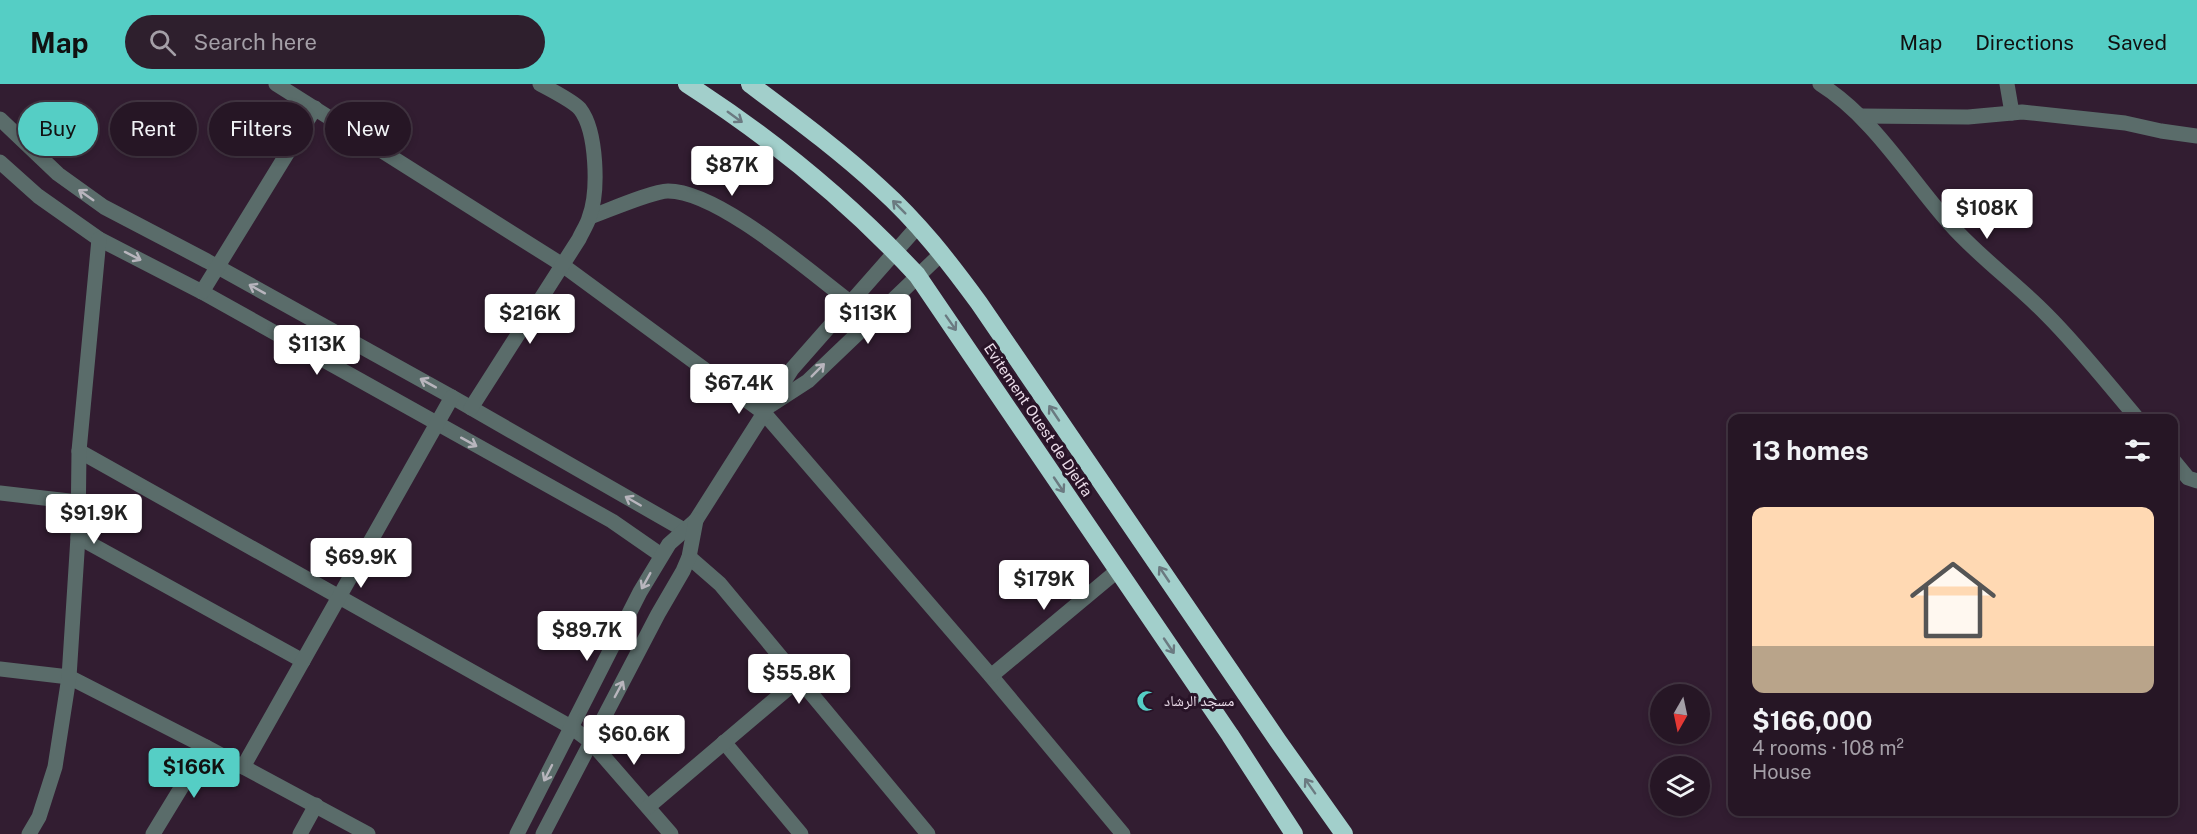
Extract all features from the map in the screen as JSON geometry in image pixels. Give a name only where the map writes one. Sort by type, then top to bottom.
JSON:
[{"type":"highway","name":"Evitement Ouest de Djelfa","points":[[687,84],[774,145],[819,182],[862,218],[917,275],[1230,735],[1294,834]]},
{"type":"highway","points":[[750,84],[873,181],[942,253],[979,303],[1344,834]]},
{"type":"street","points":[[276,84],[293,88],[315,108],[561,264],[768,409],[1123,834]]},
{"type":"street","points":[[471,408],[579,239],[590,217],[594,178],[591,131],[579,108],[540,84]]},
{"type":"street","points":[[1820,84],[1835,93],[1861,116],[1977,253],[2047,314],[2134,414]]},
{"type":"street","points":[[2007,84],[2012,113]]},
{"type":"street","points":[[202,292],[315,108]]},
{"type":"street","points":[[1861,116],[1968,117],[2022,112],[2125,123],[2197,136]]},
{"type":"street","points":[[0,119],[58,174],[104,207],[690,525]]},
{"type":"street","points":[[0,162],[38,196],[99,239],[202,292],[612,521],[660,555]]},
{"type":"street","points":[[590,217],[665,191],[684,192],[716,207],[755,230],[850,302]]},
{"type":"street","points":[[517,834],[660,555],[690,525],[768,409],[792,369],[918,226]]},
{"type":"street","points":[[29,834],[39,817],[55,767],[69,677],[78,537],[79,451],[99,239]]},
{"type":"street","points":[[768,409],[808,381],[942,253]]},
{"type":"street","points":[[243,767],[452,396]]},
{"type":"street","points":[[79,451],[571,727],[591,742],[671,834]]},
{"type":"street","points":[[2178,466],[2188,478],[2197,481]]},
{"type":"street","points":[[0,493],[78,502]]},
{"type":"street","points":[[543,834],[689,557],[690,525]]},
{"type":"street","points":[[78,537],[303,661]]},
{"type":"street","points":[[689,557],[720,584],[928,834]]},
{"type":"street","points":[[992,676],[1117,571]]},
{"type":"street","points":[[0,669],[69,677],[368,834]]},
{"type":"street","points":[[648,807],[800,679]]},
{"type":"street","points":[[724,742],[801,834]]},
{"type":"street","points":[[153,834],[206,747]]},
{"type":"street","points":[[300,834],[316,805]]},
{"type":"place","name":"مسجد الرشاد","points":[[1147,701]]}]
